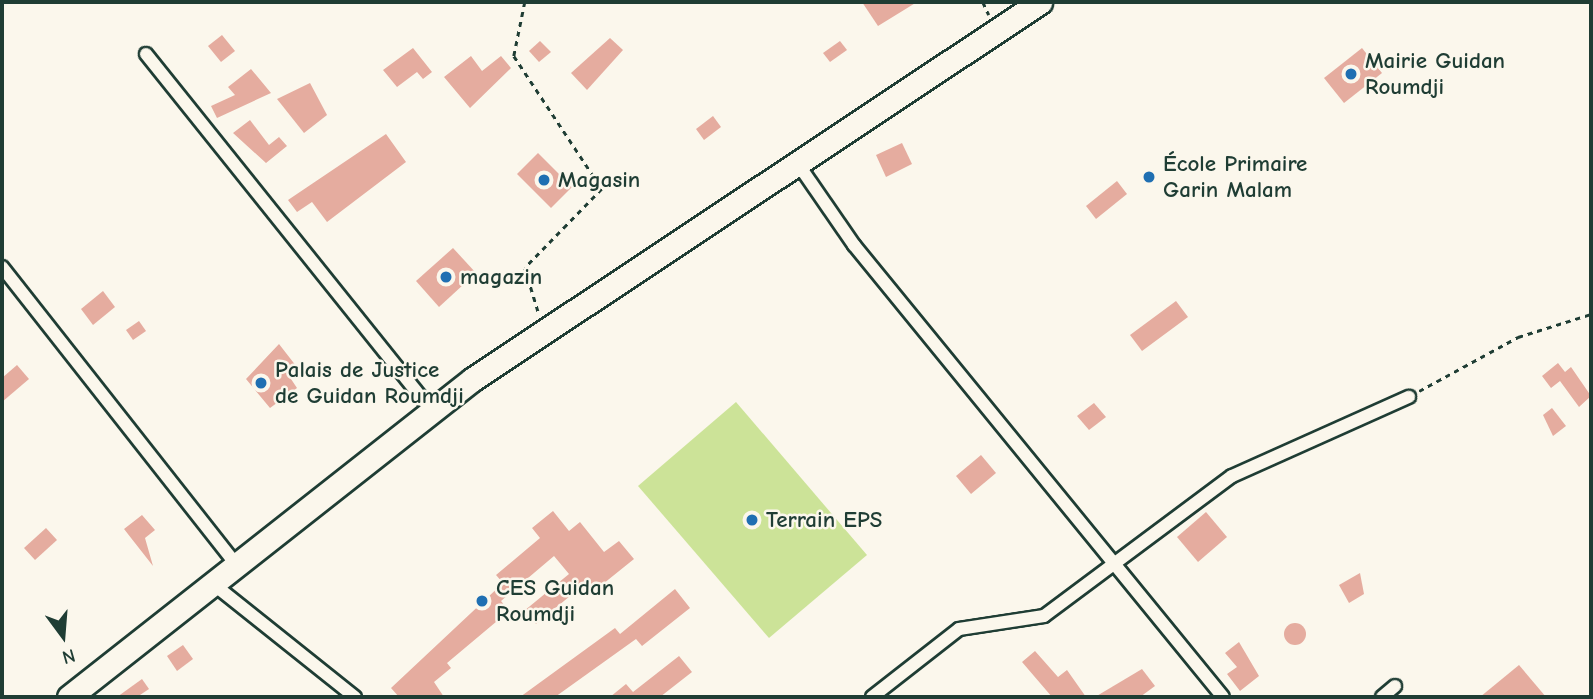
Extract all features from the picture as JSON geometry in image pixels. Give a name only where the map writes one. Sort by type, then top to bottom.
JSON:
[{"type":"highway","points":[[69,697],[432,411],[544,331],[796,161],[1040,2]]},
{"type":"street","points":[[146,54],[432,411]]},
{"type":"street","points":[[796,161],[854,245],[1223,697]]},
{"type":"street","points":[[2,267],[236,564]]},
{"type":"street","points":[[872,697],[959,629],[1044,616],[1116,565],[1231,476],[1409,397]]},
{"type":"street","points":[[212,583],[355,697]]},
{"type":"street","points":[[1382,697],[1395,686]]},
{"type":"path","points":[[525,2],[514,56],[602,189],[525,268],[544,331]]},
{"type":"path","points":[[1409,397],[1518,337],[1591,314]]},
{"type":"green space","name":"Terrain EPS","points":[[736,402],[867,555],[769,638],[638,486]]},
{"type":"building","points":[[862,2],[917,2],[878,26]]},
{"type":"building","points":[[222,35],[235,51],[221,62],[208,46]]},
{"type":"building","points":[[610,38],[623,50],[587,90],[571,73]]},
{"type":"building","points":[[540,41],[551,52],[539,62],[529,51]]},
{"type":"building","points":[[840,41],[847,50],[830,62],[823,53]]},
{"type":"building","points":[[413,48],[432,72],[423,79],[417,72],[397,87],[383,70]]},
{"type":"building","points":[[1362,48],[1382,73],[1344,103],[1324,78]]},
{"type":"building","points":[[471,56],[482,71],[501,56],[511,68],[470,108],[444,77]]},
{"type":"building","points":[[251,69],[271,93],[217,118],[211,106],[235,95],[228,87]]},
{"type":"building","points":[[310,83],[327,115],[304,133],[277,99]]},
{"type":"building","points":[[713,116],[721,127],[704,140],[696,129]]},
{"type":"building","points":[[250,120],[269,145],[279,137],[287,146],[266,163],[233,133]]},
{"type":"building","points":[[386,134],[406,162],[327,222],[312,202],[297,212],[288,200]]},
{"type":"building","points":[[902,143],[912,164],[886,177],[876,155]]},
{"type":"building","name":"Magasin","points":[[538,153],[572,187],[551,208],[517,174]]},
{"type":"building","points":[[1117,181],[1127,194],[1096,219],[1086,206]]},
{"type":"building","name":"magazin","points":[[453,248],[476,273],[439,307],[416,281]]},
{"type":"building","points":[[103,291],[115,307],[93,325],[81,309]]},
{"type":"building","points":[[1176,301],[1188,317],[1142,351],[1130,335]]},
{"type":"building","points":[[139,321],[146,331],[133,340],[126,330]]},
{"type":"building","points":[[279,344],[300,371],[291,379],[297,388],[270,408],[246,379]]},
{"type":"building","points":[[1558,363],[1565,372],[1571,367],[1591,396],[1579,407],[1560,381],[1551,388],[1542,376]]},
{"type":"building","points":[[17,365],[29,379],[2,402],[2,378]]},
{"type":"building","points":[[1094,403],[1106,417],[1089,430],[1077,416]]},
{"type":"building","points":[[1552,408],[1566,426],[1553,436],[1543,415]]},
{"type":"building","points":[[981,455],[996,473],[971,494],[956,476]]},
{"type":"building","points":[[553,511],[569,531],[580,522],[604,552],[619,541],[634,559],[588,596],[581,587],[536,624],[524,611],[569,574],[554,556],[501,601],[509,611],[447,663],[451,668],[434,682],[444,697],[399,697],[391,688],[503,583],[496,575],[540,538],[532,528]]},
{"type":"building","points":[[1206,512],[1227,537],[1198,562],[1177,537]]},
{"type":"building","points":[[142,515],[155,530],[145,538],[153,566],[124,529]]},
{"type":"building","points":[[46,528],[57,540],[35,560],[24,548]]},
{"type":"building","points":[[1360,573],[1364,594],[1349,603],[1339,585]]},
{"type":"building","points":[[675,589],[690,608],[642,646],[636,639],[555,697],[520,697],[615,628],[620,634]]},
{"type":"building","points":[[1295,623],[1303,626],[1306,634],[1303,642],[1295,645],[1287,642],[1284,634],[1287,626]]},
{"type":"building","points":[[1239,642],[1259,676],[1240,691],[1227,674],[1237,667],[1225,653]]},
{"type":"building","points":[[183,645],[193,659],[177,671],[167,656]]},
{"type":"building","points":[[1035,651],[1058,677],[1067,670],[1086,697],[1052,697],[1022,662]]},
{"type":"building","points":[[679,656],[692,672],[660,697],[610,697],[626,684],[633,692]]},
{"type":"building","points":[[1519,665],[1546,697],[1480,697]]},
{"type":"building","points":[[1142,669],[1155,686],[1140,697],[1095,697]]},
{"type":"building","points":[[142,679],[149,689],[137,697],[117,697]]},
{"type":"place","name":"Mairie Guidan Roumdji","points":[[1351,74]]},
{"type":"place","name":"École Primaire Garin Malam","points":[[1149,177]]},
{"type":"place","name":"Magasin","points":[[544,180]]},
{"type":"place","name":"magazin","points":[[446,277]]},
{"type":"place","name":"Palais de Justice de Guidan Roumdji","points":[[261,383]]},
{"type":"place","name":"Terrain EPS","points":[[752,520]]},
{"type":"place","name":"CES Guidan Roumdji","points":[[482,601]]}]
